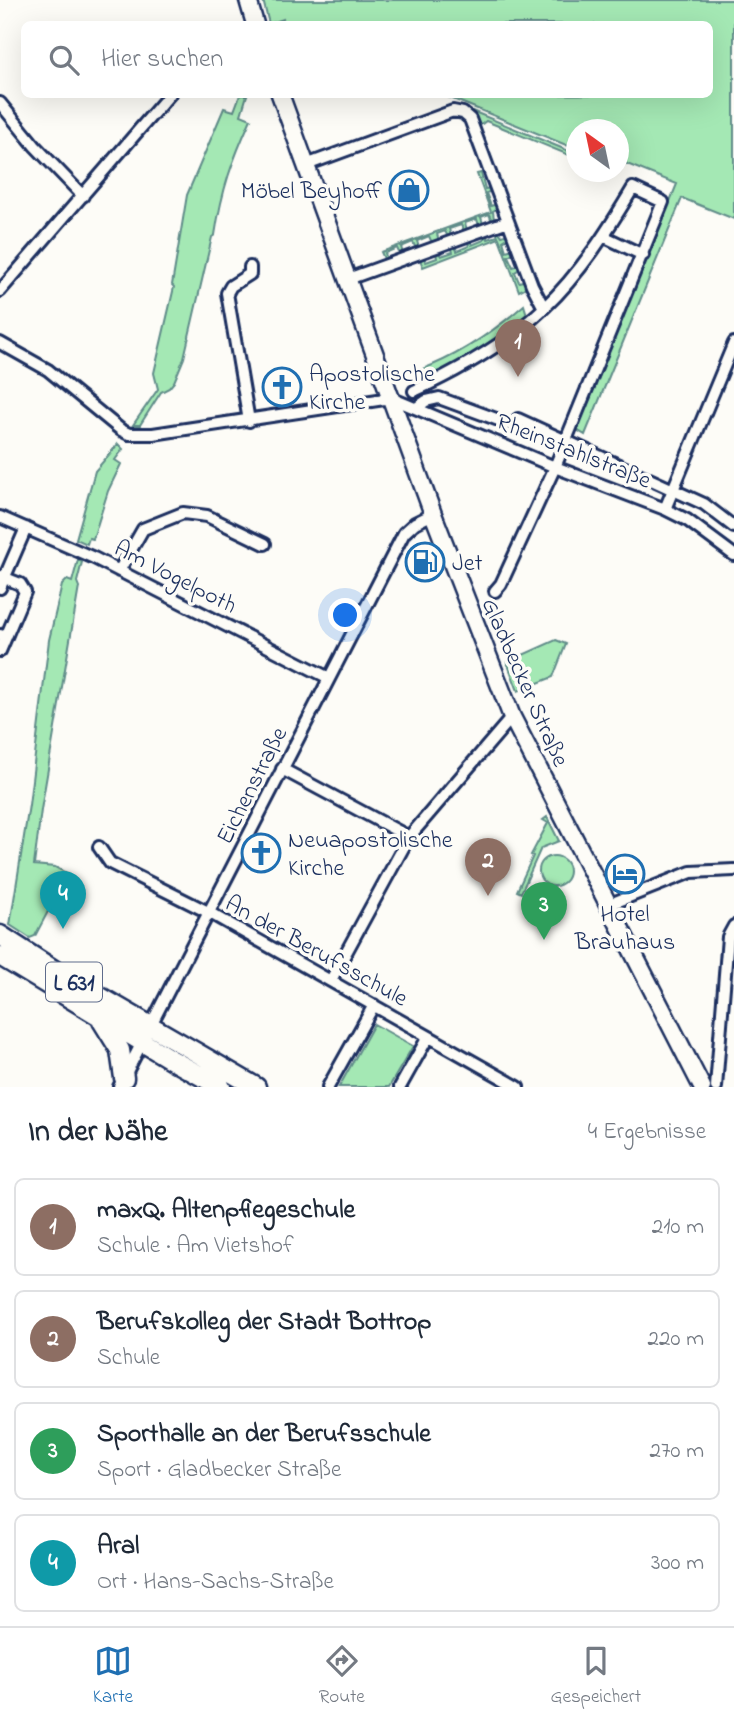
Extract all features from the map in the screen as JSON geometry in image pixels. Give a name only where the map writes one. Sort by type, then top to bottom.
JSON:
[{"type":"main road","points":[[248,0],[254,21]]},
{"type":"main road","name":"Gladbecker Straße","points":[[281,98],[433,514],[512,717],[702,1087]]},
{"type":"main road","name":"L 631","points":[[0,935],[221,1087]]},
{"type":"main road","name":"L 631","points":[[0,956],[98,1016],[146,1033],[256,1087]]},
{"type":"main road","points":[[98,1016],[120,1050],[121,1083]]},
{"type":"street","points":[[0,291],[167,98]]},
{"type":"street","points":[[0,103],[35,146],[83,196]]},
{"type":"street","points":[[306,165],[453,111],[463,113],[470,119],[532,285],[544,308]]},
{"type":"street","points":[[414,391],[441,379],[485,353],[544,308],[603,236],[633,188],[663,202],[643,255],[562,439],[555,467],[501,584],[495,591]]},
{"type":"street","points":[[348,279],[508,221]]},
{"type":"street","points":[[603,236],[643,255]]},
{"type":"street","points":[[249,421],[227,293],[231,286],[250,274],[250,267]]},
{"type":"street","points":[[0,343],[48,370],[113,425],[129,434],[153,434],[249,421],[391,398]]},
{"type":"street","points":[[665,509],[734,343]]},
{"type":"street","name":"Rheinstahlstraße","points":[[391,398],[555,467],[665,509],[687,520],[734,555]]},
{"type":"street","name":"Rheinstahlstraße","points":[[416,408],[426,401],[439,398],[515,426],[518,419],[704,504],[734,527]]},
{"type":"street","points":[[119,571],[144,529],[183,513],[207,516],[265,544]]},
{"type":"street","name":"Eichenstraße","points":[[121,1083],[404,533],[415,523],[433,514]]},
{"type":"street","name":"Am Vogelpoth","points":[[0,517],[119,571],[329,678]]},
{"type":"street","points":[[0,652],[3,636],[24,593],[20,584],[1,580],[26,528]]},
{"type":"street","points":[[331,980],[409,837],[512,717]]},
{"type":"street","points":[[282,769],[409,837]]},
{"type":"street","name":"An der Berufsschule","points":[[99,847],[110,863],[209,913],[518,1087]]},
{"type":"street","points":[[608,905],[691,872],[734,870]]},
{"type":"street","points":[[716,1087],[728,1003],[728,937],[734,926]]},
{"type":"street","points":[[328,1087],[374,1005]]},
{"type":"street","points":[[400,1087],[429,1037]]},
{"type":"green space","points":[[263,0],[734,0],[734,219],[682,198],[585,435],[577,430],[677,184],[629,165],[629,119],[566,119],[566,145],[450,98],[713,98],[713,21],[268,21]]},
{"type":"green space","points":[[239,98],[246,98],[241,115],[251,119],[224,189],[184,358],[174,382],[161,392],[140,425],[133,425],[158,389],[154,373],[174,287],[172,285],[187,195],[224,108],[234,111]]},
{"type":"green space","points":[[472,111],[566,150],[566,154],[486,121],[478,127]]},
{"type":"green space","points":[[481,173],[485,189],[491,188],[492,191],[486,193],[491,206],[497,204],[498,208],[493,211],[494,220],[492,221],[489,214],[481,217],[483,224],[479,226],[477,219],[465,223],[467,230],[464,231],[461,225],[449,229],[451,236],[448,237],[445,231],[437,234],[439,241],[432,243],[429,236],[417,241],[419,248],[416,249],[413,242],[401,247],[403,254],[400,255],[397,248],[385,253],[385,261],[381,252],[491,212],[477,174]]},
{"type":"green space","points":[[495,229],[502,236],[508,234],[509,237],[503,241],[506,251],[513,249],[515,252],[508,256],[513,267],[519,265],[521,268],[515,272],[519,282],[526,280],[528,286],[519,291],[499,238],[423,267],[419,257],[423,256],[426,262],[437,258],[438,251],[441,256],[453,252],[451,246],[454,244],[457,251],[469,246],[467,239],[470,238],[472,245],[484,240],[483,234],[486,233],[488,239],[498,236]]},
{"type":"green space","points":[[524,305],[527,315],[503,334],[465,359],[424,380],[420,370],[475,342]]},
{"type":"green space","points":[[118,444],[123,449],[115,460],[121,464],[108,491],[93,539],[89,538],[87,544],[76,539],[95,471]]},
{"type":"green space","points":[[78,560],[82,562],[77,582],[79,587],[34,865],[55,867],[68,874],[35,936],[30,938],[10,925],[29,805],[49,640],[62,585],[67,580],[72,582]]},
{"type":"green space","points":[[556,640],[566,644],[553,677],[518,691],[507,662]]},
{"type":"green space","points":[[547,817],[559,841],[541,848],[521,893],[517,891],[533,856],[531,855],[548,823],[543,820]]},
{"type":"green space","points":[[554,856],[565,860],[569,871],[565,882],[554,886],[543,882],[539,871],[543,860]]},
{"type":"green space","points":[[374,1024],[413,1046],[389,1087],[339,1087]]},
{"type":"place","name":"Möbel Beyhoff","points":[[409,190]]},
{"type":"place","name":"maxQ. Altenpflegeschule","points":[[518,377]]},
{"type":"place","name":"Apostolische Kirche","points":[[282,387]]},
{"type":"place","name":"Jet","points":[[425,562]]},
{"type":"place","name":"Neuapostolische Kirche","points":[[261,853]]},
{"type":"place","name":"Hotel Brauhaus","points":[[625,874]]},
{"type":"place","name":"Berufskolleg der Stadt Bottrop","points":[[488,896]]},
{"type":"place","name":"Aral","points":[[63,929]]},
{"type":"place","name":"Sporthalle an der Berufsschule","points":[[544,940]]}]
